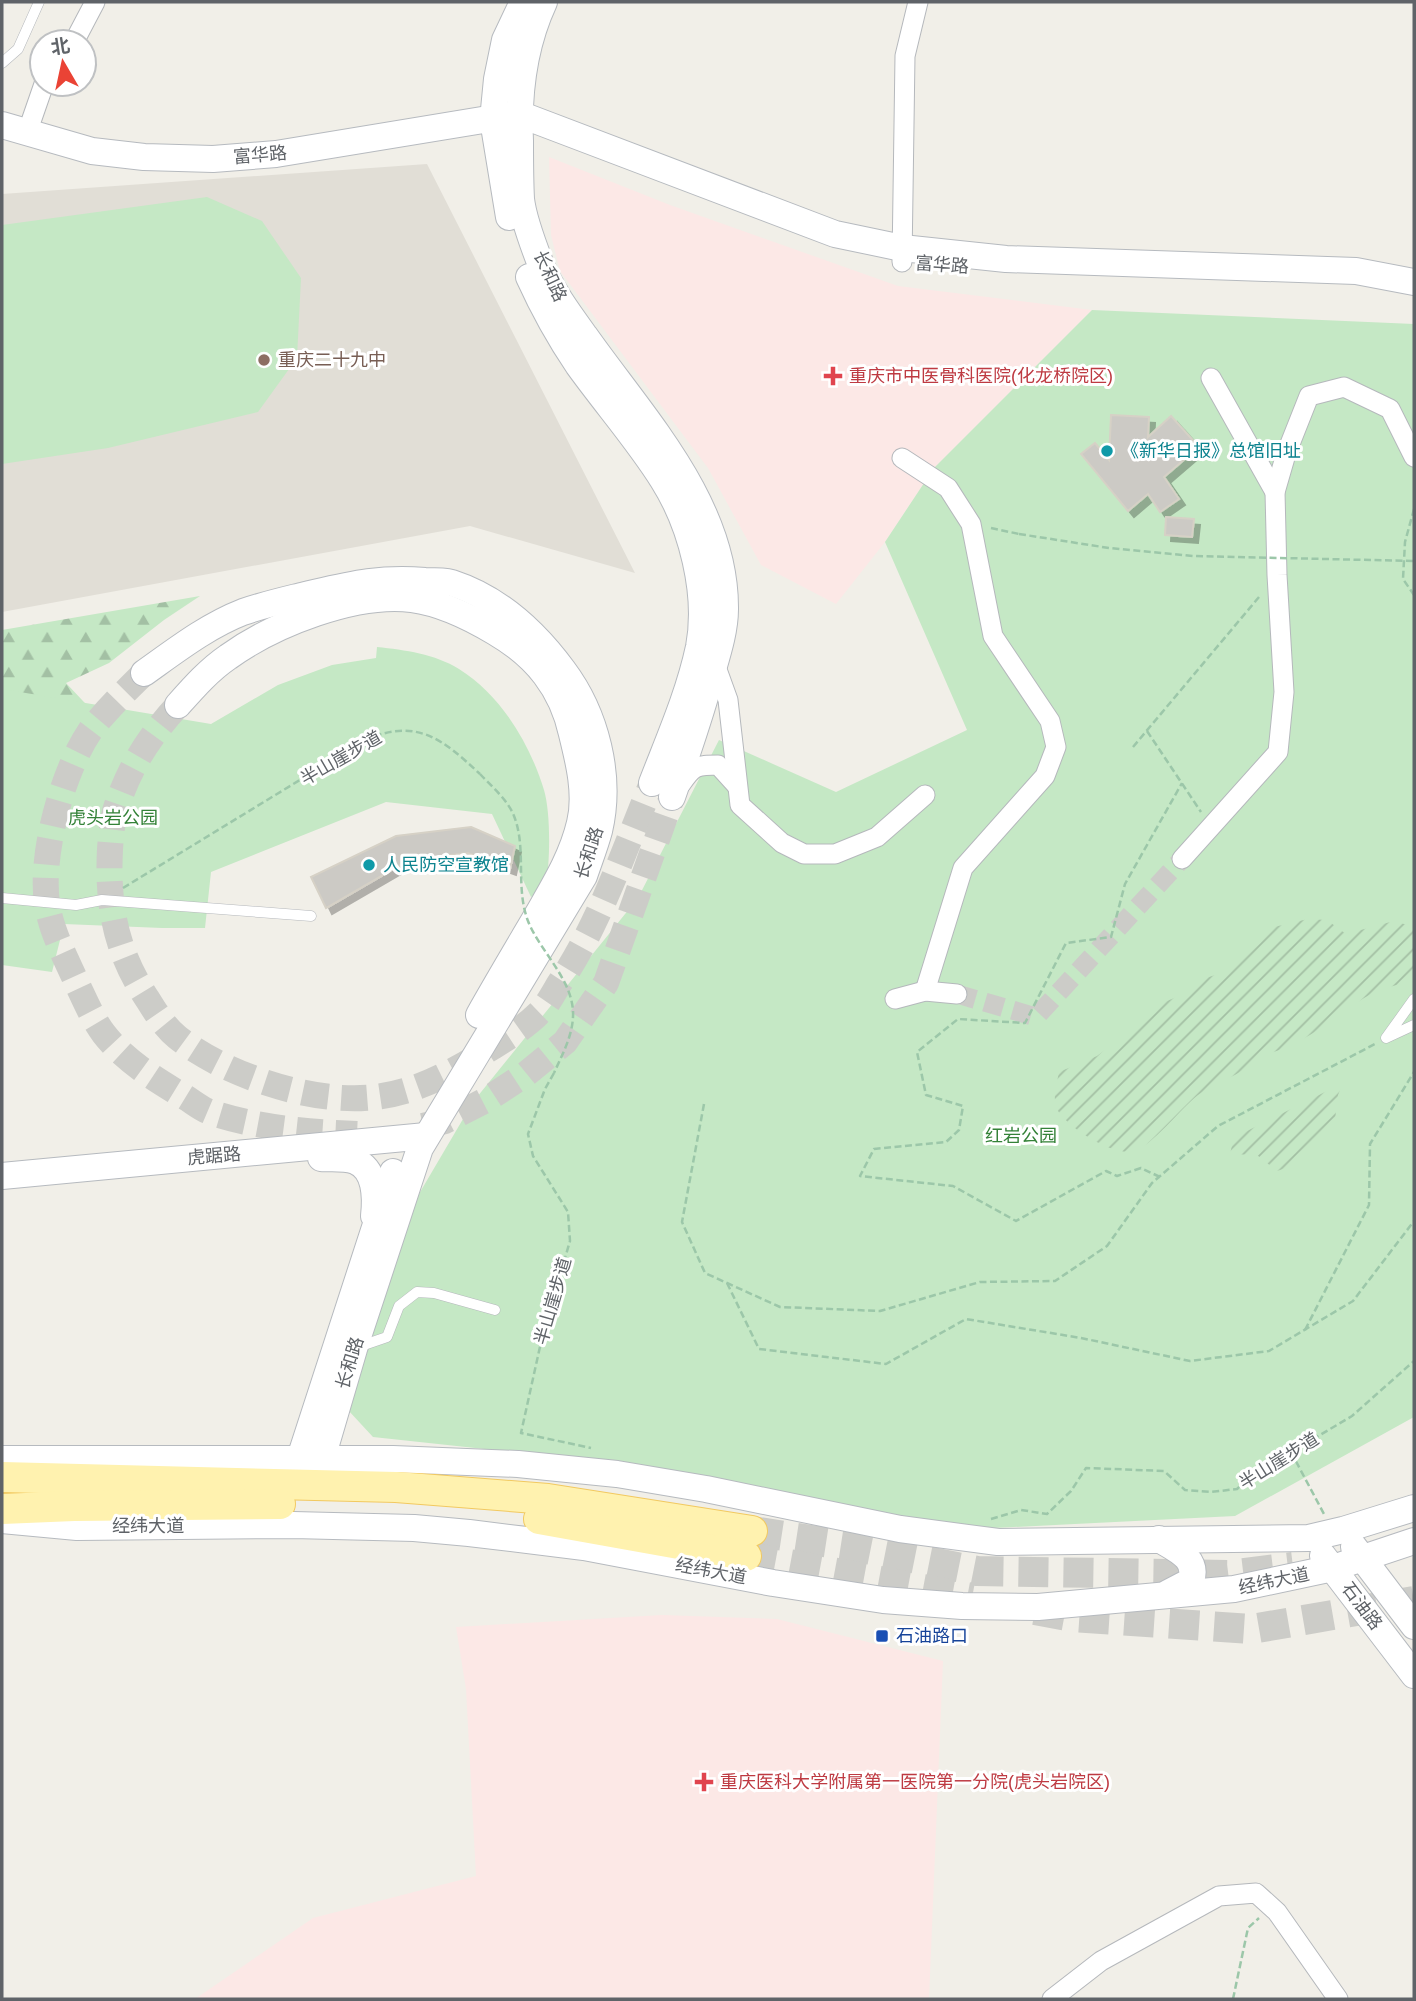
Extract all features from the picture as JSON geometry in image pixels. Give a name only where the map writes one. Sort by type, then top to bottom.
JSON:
[{"type":"main road","name":"长和路","points":[[523,2],[505,40],[497,79],[511,123],[522,202],[541,265],[560,301],[681,470],[701,506],[715,544],[722,580],[725,610],[715,664],[701,714],[662,790]]},
{"type":"main road","name":"长和路","points":[[544,2],[536,19],[525,59],[511,123],[506,208],[525,268],[545,312],[578,363],[664,481],[694,548],[702,604],[699,647],[680,710],[662,790]]},
{"type":"main road","name":"富华路","points":[[10,128],[92,151],[144,158],[213,159],[276,154],[511,123],[834,246],[1095,276],[1353,279],[1414,292]]},
{"type":"main road","name":"富华路","points":[[902,255],[1356,271],[1414,282]]},
{"type":"main road","name":"长和路","points":[[144,673],[197,637],[243,612],[371,580],[407,579],[450,583],[493,603],[522,623],[550,653],[574,685],[590,717],[600,753],[603,793],[599,830],[584,876],[414,1143],[354,1349],[311,1458]]},
{"type":"main road","name":"长和路","points":[[178,705],[201,678],[228,656],[265,635],[339,605],[381,598],[412,599],[444,606],[479,622],[511,641],[536,663],[560,695],[569,718],[577,754],[582,792],[580,822],[565,867],[414,1143],[370,1240],[311,1458]]},
{"type":"main road","name":"虎踞路","points":[[2,1190],[321,1158],[414,1143]]},
{"type":"main road","name":"虎踞路","points":[[2,1176],[414,1143]]},
{"type":"main road","points":[[321,1158],[355,1161],[368,1171],[375,1205],[370,1240]]},
{"type":"main road","name":"经纬大道","points":[[2,1459],[311,1458],[518,1464],[617,1474],[900,1528],[986,1541],[1041,1543],[1328,1534],[1414,1508]]},
{"type":"main road","points":[[2,1477],[396,1487],[548,1499],[749,1544],[479,1511],[394,1506],[234,1503],[2,1509]]},
{"type":"main road","name":"经纬大道","points":[[2,1520],[77,1527],[293,1525],[415,1528],[584,1547],[773,1583],[883,1600],[962,1606],[1038,1606],[1105,1602],[1234,1589],[1333,1568],[1414,1541]]},
{"type":"main road","name":"石油路","points":[[1328,1534],[1362,1559],[1414,1626]]},
{"type":"main road","name":"石油路","points":[[1328,1534],[1333,1568],[1414,1675]]},
{"type":"main road","points":[[1159,1539],[1186,1556],[1193,1569],[1191,1581],[1166,1594]]},
{"type":"street","points":[[81,28],[95,2]]},
{"type":"street","points":[[902,255],[905,56],[918,2]]},
{"type":"street","points":[[10,128],[33,98]]},
{"type":"street","points":[[1211,378],[1275,492]]},
{"type":"street","points":[[1182,859],[1278,752],[1284,692],[1275,492],[1286,454],[1309,396],[1344,387],[1390,409],[1414,457]]},
{"type":"street","points":[[902,458],[948,488],[971,524],[993,636],[1051,721],[1056,747],[1045,776],[962,867],[925,992]]},
{"type":"street","points":[[715,664],[728,700],[740,805],[782,843],[804,854],[835,854],[877,837],[925,795]]},
{"type":"street","points":[[662,790],[691,768],[704,765],[718,765],[738,786]]},
{"type":"street","points":[[895,999],[925,992],[957,994]]},
{"type":"street","points":[[1052,1999],[1101,1961],[1219,1896],[1256,1893],[1285,1923],[1338,1999]]},
{"type":"lane","points":[[2,63],[18,49],[39,2]]},
{"type":"lane","points":[[2,898],[76,905],[102,901],[311,916]]},
{"type":"lane","points":[[1386,1038],[1414,999]]},
{"type":"lane","points":[[1386,1038],[1414,1026]]},
{"type":"lane","points":[[354,1349],[387,1337],[399,1306],[417,1292],[434,1293],[495,1310]]},
{"type":"path","points":[[1414,509],[1405,542],[1403,579],[1414,595]]},
{"type":"path","points":[[971,524],[1108,548],[1193,556],[1414,561]]},
{"type":"path","points":[[1133,747],[1277,575]]},
{"type":"path","name":"半山崖步道","points":[[102,901],[367,739],[387,731],[413,730],[434,739],[451,748],[480,774],[513,814],[519,835],[520,888],[529,922],[553,961],[566,988],[574,1015],[569,1039],[545,1089],[528,1134],[533,1156],[568,1212],[570,1241],[543,1333],[521,1433],[600,1450]]},
{"type":"path","points":[[1147,731],[1211,827]]},
{"type":"path","points":[[1160,1177],[1141,1168],[1117,1176],[1106,1171],[1016,1221],[953,1186],[860,1176],[874,1149],[946,1142],[959,1130],[963,1106],[926,1095],[917,1052],[958,1018],[1025,1023],[1066,943],[1111,937],[1125,884],[1182,783]]},
{"type":"path","points":[[704,1104],[682,1222],[705,1273],[780,1307],[880,1311],[980,1282],[1055,1281],[1107,1246],[1152,1183],[1217,1126],[1386,1038]]},
{"type":"path","points":[[1305,1330],[1369,1205],[1370,1144],[1414,1072]]},
{"type":"path","points":[[727,1283],[759,1349],[886,1364],[966,1319],[1081,1338],[1190,1361],[1269,1351],[1353,1301],[1414,1221]]},
{"type":"path","name":"半山崖步道","points":[[981,1522],[1021,1510],[1047,1514],[1071,1491],[1086,1468],[1164,1471],[1185,1490],[1211,1492],[1237,1489],[1251,1476],[1352,1416],[1414,1360]]},
{"type":"path","points":[[1291,1451],[1322,1509],[1328,1534]]},
{"type":"path","points":[[1233,1999],[1248,1928],[1271,1906]]},
{"type":"shaded area","name":"重庆市中医骨科医院(化龙桥院区)","points":[[549,157],[670,205],[898,286],[1092,310],[934,468],[885,542],[836,604],[761,565],[708,468],[560,271],[551,235]]},
{"type":"shaded area","name":"重庆二十九中","points":[[427,164],[635,573],[470,526],[2,612],[2,194]]},
{"type":"shaded area","name":"重庆医科大学附属第一医院第一分院(虎头岩院区)","points":[[662,1615],[777,1619],[943,1661],[929,1999],[195,1999],[313,1918],[476,1876],[466,1689],[456,1627]]},
{"type":"green space","points":[[207,197],[262,221],[301,278],[297,358],[258,412],[108,448],[2,464],[2,225]]},
{"type":"green space","name":"红岩公园","points":[[1092,310],[1414,324],[1414,1417],[1235,1516],[935,1531],[635,1465],[373,1437],[348,1410],[416,1199],[473,1102],[638,898],[719,740],[836,792],[967,730],[885,542],[934,468]]},
{"type":"green space","points":[[200,596],[109,663],[66,683],[99,718],[2,877],[2,630]]},
{"type":"green space","name":"虎头岩公园","points":[[377,647],[430,656],[459,669],[488,692],[512,722],[531,755],[544,790],[549,838],[546,886],[531,897],[492,814],[386,802],[211,872],[205,928],[64,924],[52,972],[2,965],[2,689],[211,724],[278,685],[332,665],[376,658]]},
{"type":"green space","points":[[1308,919],[1327,920],[1346,934],[1394,921],[1414,927],[1414,980],[1370,995],[1307,1037],[1265,1055],[1203,1092],[1149,1142],[1134,1151],[1125,1152],[1103,1145],[1080,1132],[1062,1116],[1055,1100],[1059,1072],[1097,1056],[1151,1015],[1162,1003],[1189,992],[1197,981],[1227,971],[1251,940],[1261,933]]},
{"type":"green space","points":[[1343,1083],[1338,1095],[1334,1128],[1289,1167],[1277,1171],[1257,1155],[1230,1154],[1233,1141],[1241,1134]]},
{"type":"building","points":[[1111,415],[1149,417],[1148,437],[1171,416],[1199,447],[1164,477],[1179,499],[1160,512],[1148,494],[1128,511],[1081,454],[1095,443],[1109,460]]},
{"type":"building","points":[[1166,517],[1194,519],[1192,537],[1165,535]]},
{"type":"building","name":"人民防空宣教馆","points":[[471,827],[515,846],[510,869],[468,853],[409,860],[326,908],[311,877],[396,836]]},
{"type":"tunnel","points":[[144,673],[90,731],[80,748],[62,792],[46,866],[50,919],[90,1012],[100,1029],[121,1053],[203,1109],[264,1125],[357,1134]]},
{"type":"tunnel","points":[[178,705],[141,753],[121,793],[115,813],[109,870],[112,909],[121,946],[148,1000],[177,1037],[219,1064],[298,1092],[351,1098],[375,1097],[406,1090],[450,1072],[477,1057],[538,1014],[550,1000],[587,936],[652,783]]},
{"type":"tunnel","points":[[423,1126],[445,1121],[486,1100],[526,1074],[565,1042],[606,983],[672,797]]},
{"type":"tunnel","points":[[957,994],[1036,1017],[1182,859]]},
{"type":"tunnel","points":[[752,1531],[856,1547],[977,1571],[1227,1575],[1293,1567]]},
{"type":"tunnel","points":[[746,1556],[972,1598]]},
{"type":"tunnel","points":[[1035,1610],[1073,1617],[1252,1629],[1414,1601]]},
{"type":"place","name":"重庆二十九中","points":[[264,360]]},
{"type":"place","name":"重庆市中医骨科医院(化龙桥院区)","points":[[833,376]]},
{"type":"place","name":"《新华日报》总馆旧址","points":[[1107,451]]},
{"type":"place","name":"人民防空宣教馆","points":[[369,865]]},
{"type":"place","name":"石油路口","points":[[882,1636]]},
{"type":"place","name":"重庆医科大学附属第一医院第一分院(虎头岩院区)","points":[[704,1782]]}]
